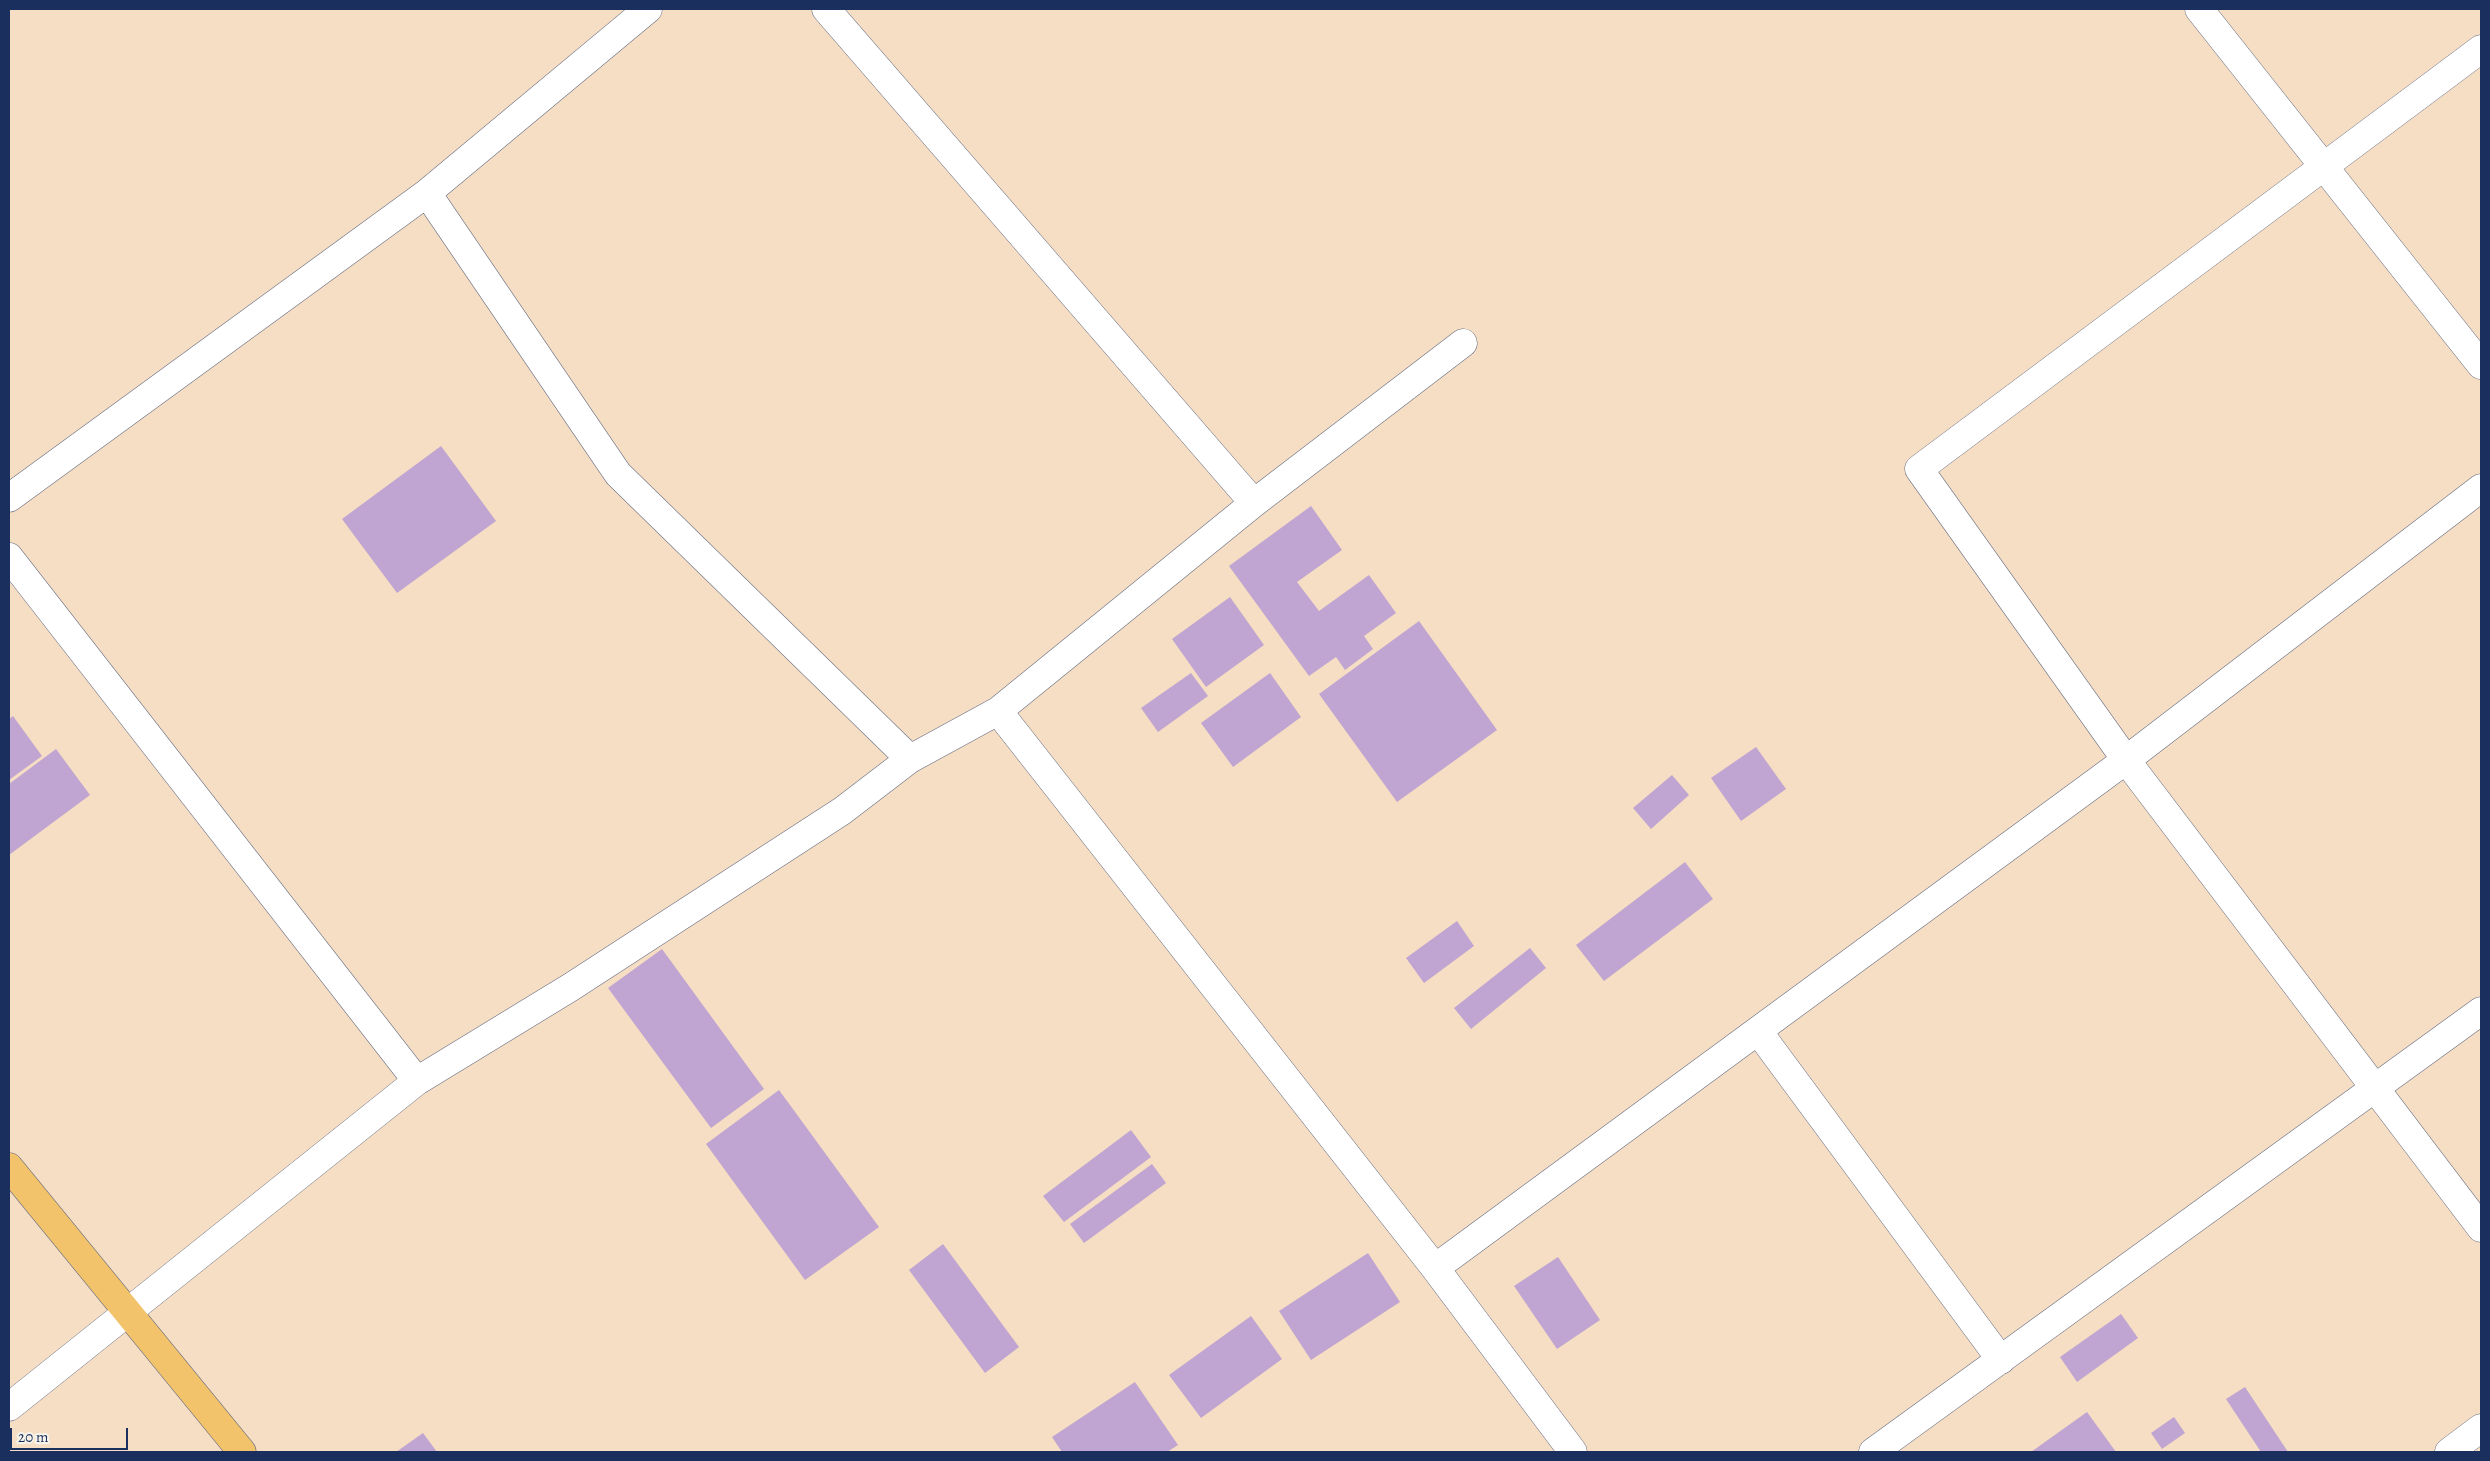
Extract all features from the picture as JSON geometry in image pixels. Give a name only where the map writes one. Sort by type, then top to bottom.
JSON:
[{"type":"main road","points":[[9,1167],[126,1313],[242,1452]]},
{"type":"street","points":[[9,498],[427,193],[648,9]]},
{"type":"street","points":[[826,9],[1254,503]]},
{"type":"street","points":[[2200,9],[2481,365]]},
{"type":"street","points":[[2481,49],[1919,468],[2126,760],[2481,1228]]},
{"type":"street","points":[[427,193],[618,474],[910,759]]},
{"type":"street","points":[[9,1406],[417,1081],[571,987],[842,811],[910,759],[998,711],[1254,503],[1463,343]]},
{"type":"street","points":[[1435,1268],[2126,760],[2481,488]]},
{"type":"street","points":[[9,557],[417,1081]]},
{"type":"street","points":[[998,711],[1435,1268],[1573,1452]]},
{"type":"street","points":[[1873,1452],[2375,1090],[2481,1011]]},
{"type":"street","points":[[1758,1031],[2001,1360]]},
{"type":"street","points":[[2449,1452],[2481,1428]]},
{"type":"building","points":[[441,446],[496,521],[397,593],[342,519]]},
{"type":"building","points":[[1311,506],[1342,550],[1297,582],[1319,611],[1369,575],[1396,613],[1364,636],[1373,649],[1345,670],[1336,657],[1309,676],[1229,566]]},
{"type":"building","points":[[1230,597],[1264,645],[1206,687],[1172,639]]},
{"type":"building","points":[[1419,621],[1497,730],[1397,802],[1319,694]]},
{"type":"building","points":[[1191,673],[1208,696],[1158,732],[1141,708]]},
{"type":"building","points":[[1270,673],[1301,717],[1233,767],[1201,723]]},
{"type":"building","points":[[13,716],[42,756],[9,780],[9,719]]},
{"type":"building","points":[[1756,747],[1786,789],[1741,821],[1711,778]]},
{"type":"building","points":[[56,749],[90,795],[9,855],[9,784]]},
{"type":"building","points":[[1672,775],[1689,795],[1651,829],[1633,808]]},
{"type":"building","points":[[1685,862],[1713,899],[1604,981],[1576,945]]},
{"type":"building","points":[[1457,921],[1474,946],[1424,983],[1406,958]]},
{"type":"building","points":[[1530,948],[1546,968],[1471,1029],[1454,1008]]},
{"type":"building","points":[[662,949],[764,1089],[711,1128],[608,988]]},
{"type":"building","points":[[779,1090],[879,1227],[805,1280],[706,1144]]},
{"type":"building","points":[[1131,1130],[1151,1157],[1064,1222],[1043,1196]]},
{"type":"building","points":[[1152,1164],[1166,1183],[1084,1243],[1070,1224]]},
{"type":"building","points":[[943,1244],[1019,1347],[985,1373],[909,1270]]},
{"type":"building","points":[[1368,1253],[1400,1302],[1311,1360],[1279,1311]]},
{"type":"building","points":[[1558,1257],[1600,1320],[1557,1349],[1514,1286]]},
{"type":"building","points":[[2121,1314],[2138,1338],[2077,1382],[2060,1357]]},
{"type":"building","points":[[1251,1316],[1282,1359],[1201,1418],[1169,1375]]},
{"type":"building","points":[[1135,1382],[1178,1445],[1167,1452],[1062,1452],[1052,1437]]},
{"type":"building","points":[[2245,1387],[2288,1452],[2261,1452],[2226,1399]]},
{"type":"building","points":[[2087,1412],[2116,1452],[2031,1452]]},
{"type":"building","points":[[2174,1417],[2185,1433],[2162,1449],[2151,1433]]},
{"type":"building","points":[[423,1433],[437,1452],[396,1452]]}]
